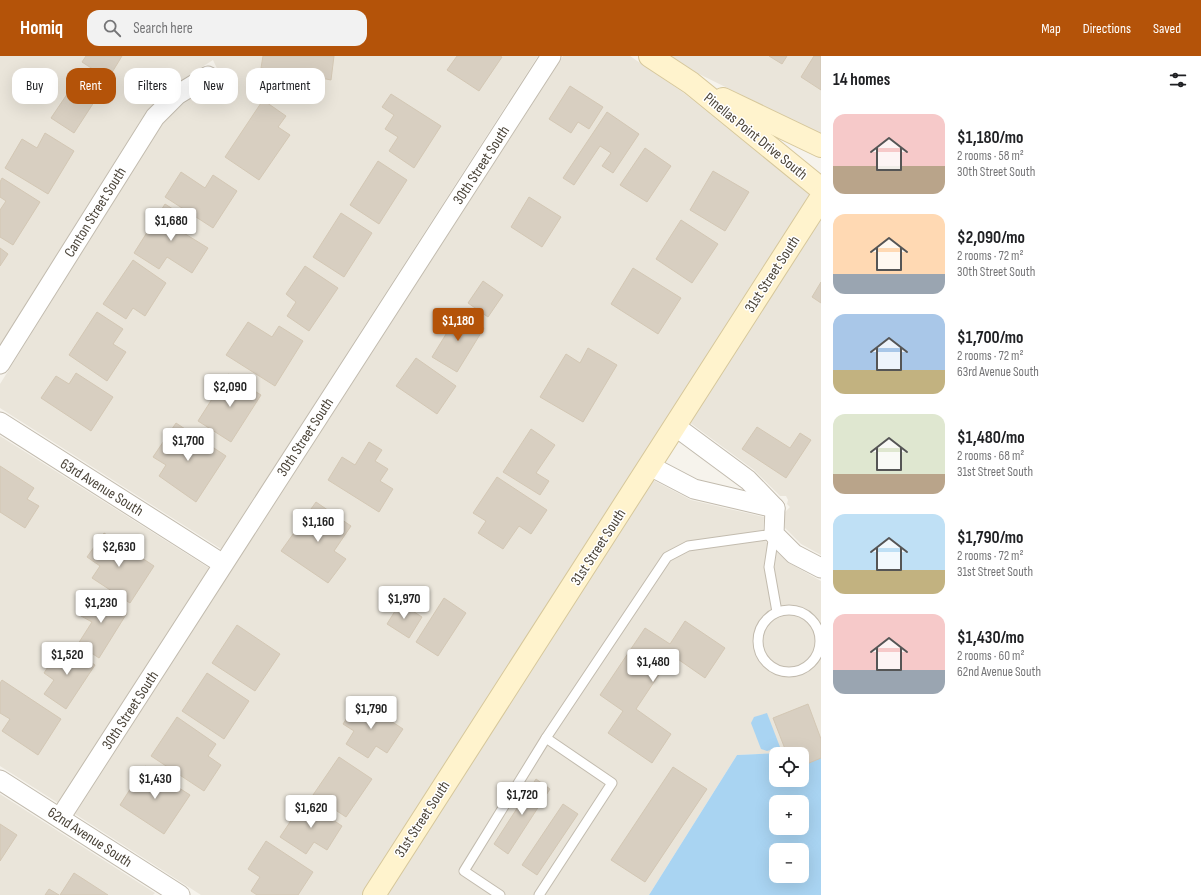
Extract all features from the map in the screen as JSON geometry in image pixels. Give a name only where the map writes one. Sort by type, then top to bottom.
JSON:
[{"type":"street","name":"30th Street South","points":[[60,818],[550,56]]},
{"type":"street","name":"Pinellas Point Drive South","points":[[650,56],[690,83],[821,189]]},
{"type":"street","name":"Pinellas Point Drive South","points":[[690,83],[821,146]]},
{"type":"street","name":"Canton Street South","points":[[0,364],[155,117],[177,95],[189,88]]},
{"type":"street","name":"31st Street South","points":[[374,895],[821,198]]},
{"type":"street","name":"63rd Avenue South","points":[[0,422],[223,564]]},
{"type":"street","points":[[675,426],[748,480],[775,508],[774,534],[794,554],[821,568]]},
{"type":"street","points":[[650,466],[694,489],[775,508]]},
{"type":"street","name":"62nd Avenue South","points":[[0,780],[172,893]]},
{"type":"lane","points":[[500,895],[464,871],[546,738],[667,557],[688,546],[774,534],[770,568],[777,612]]},
{"type":"lane","points":[[787,610],[801,613],[813,621],[818,629],[820,639],[819,649],[815,658],[808,666],[799,670],[783,671],[769,665],[762,656],[758,646],[758,636],[762,626],[768,618],[777,612],[787,610]]},
{"type":"lane","points":[[539,895],[612,784],[546,738]]},
{"type":"shaded area","points":[[0,56],[538,56],[221,549],[0,408],[0,384],[162,124],[189,100],[189,104],[238,104],[238,68],[217,68],[213,60],[200,68],[189,68],[189,75],[181,80],[181,68],[124,68],[124,104],[154,104],[146,112],[0,345]]},
{"type":"shaded area","points":[[563,56],[630,56],[684,93],[810,195],[362,895],[201,895],[75,814]]},
{"type":"shaded area","points":[[671,56],[821,56],[821,134],[697,73]]},
{"type":"shaded area","points":[[821,217],[821,555],[801,544],[785,528],[785,512],[790,507],[787,504],[788,500],[786,496],[780,496],[754,470],[689,422]]},
{"type":"shaded area","points":[[0,436],[209,568],[58,803],[0,766]]},
{"type":"shaded area","points":[[653,480],[691,500],[764,517],[763,534],[766,542],[787,562],[821,581],[821,751],[809,752],[809,747],[769,747],[769,753],[737,755],[649,895],[386,895]]},
{"type":"shaded area","points":[[0,794],[155,893],[153,895],[0,895]]},
{"type":"water","points":[[767,713],[780,747],[769,747],[769,750],[767,751],[761,749],[751,723],[754,717]]},
{"type":"water","points":[[821,751],[821,895],[649,895],[737,755],[769,753],[769,787],[809,787],[809,752]]},
{"type":"building","points":[[86,56],[122,56],[115,68],[91,68],[82,62]]},
{"type":"building","points":[[263,56],[334,56],[331,80],[325,79],[325,68],[261,68]]},
{"type":"building","points":[[457,56],[502,57],[479,91],[447,70]]},
{"type":"building","points":[[769,56],[787,56],[782,64]]},
{"type":"building","points":[[814,56],[821,56],[821,90],[801,77]]},
{"type":"building","points":[[570,86],[603,107],[589,129],[578,122],[571,133],[549,119]]},
{"type":"building","points":[[391,94],[441,126],[414,168],[389,151],[398,137],[385,129],[394,115],[382,107]]},
{"type":"building","points":[[66,96],[66,104],[93,104],[74,133],[51,118]]},
{"type":"building","points":[[260,104],[269,104],[286,116],[278,127],[290,135],[259,180],[225,157]]},
{"type":"building","points":[[607,112],[639,134],[613,173],[602,166],[611,153],[600,146],[574,185],[563,178]]},
{"type":"building","points":[[45,133],[74,151],[48,194],[5,168],[22,139],[37,148]]},
{"type":"building","points":[[645,148],[671,166],[647,202],[620,185]]},
{"type":"building","points":[[378,161],[407,180],[379,224],[350,205]]},
{"type":"building","points":[[713,171],[749,192],[725,231],[690,210]]},
{"type":"building","points":[[181,172],[205,188],[213,175],[237,191],[213,228],[165,197]]},
{"type":"building","points":[[2,178],[40,202],[13,245],[0,237],[0,210],[6,201],[0,197],[0,182]]},
{"type":"building","points":[[529,197],[561,217],[542,247],[511,227]]},
{"type":"building","points":[[165,204],[190,220],[182,232],[208,248],[192,273],[167,257],[159,269],[134,253]]},
{"type":"building","points":[[341,213],[372,233],[344,277],[313,257]]},
{"type":"building","points":[[681,220],[718,244],[692,283],[656,259]]},
{"type":"building","points":[[0,248],[8,254],[0,266]]},
{"type":"building","points":[[133,260],[166,283],[145,316],[133,308],[126,319],[103,304]]},
{"type":"building","points":[[305,266],[338,288],[309,331],[287,316],[296,302],[286,294]]},
{"type":"building","points":[[633,268],[681,298],[658,334],[611,304]]},
{"type":"building","points":[[483,281],[503,295],[488,317],[468,303]]},
{"type":"building","points":[[821,282],[821,303],[812,297]]},
{"type":"building","points":[[97,312],[123,329],[113,344],[126,352],[107,381],[69,355]]},
{"type":"building","points":[[459,313],[484,328],[457,372],[432,357]]},
{"type":"building","points":[[248,322],[272,337],[279,326],[303,341],[275,386],[226,355]]},
{"type":"building","points":[[588,348],[617,365],[583,422],[540,397],[566,354],[580,363]]},
{"type":"building","points":[[416,358],[456,386],[437,414],[396,386]]},
{"type":"building","points":[[76,373],[113,397],[91,431],[41,398],[56,376],[69,384]]},
{"type":"building","points":[[228,374],[261,395],[231,442],[198,421]]},
{"type":"building","points":[[176,423],[226,456],[196,502],[159,476],[166,465],[153,457]]},
{"type":"building","points":[[757,427],[790,448],[800,433],[811,440],[786,478],[742,449]]},
{"type":"building","points":[[531,429],[555,445],[536,473],[549,481],[540,495],[503,472]]},
{"type":"building","points":[[369,442],[382,450],[375,461],[388,469],[380,481],[393,489],[379,512],[328,480],[342,457],[355,465]]},
{"type":"building","points":[[0,466],[34,488],[27,499],[39,506],[25,528],[0,512]]},
{"type":"building","points":[[497,477],[547,510],[531,534],[519,526],[503,549],[478,533],[486,521],[473,513]]},
{"type":"building","points":[[316,502],[351,526],[334,551],[346,559],[328,583],[281,551]]},
{"type":"building","points":[[104,533],[154,566],[130,603],[92,578],[100,566],[87,557]]},
{"type":"building","points":[[96,593],[127,613],[99,658],[78,644],[92,622],[81,616]]},
{"type":"building","points":[[444,598],[466,613],[438,656],[416,642]]},
{"type":"building","points":[[400,603],[422,617],[409,638],[387,624]]},
{"type":"building","points":[[685,621],[725,648],[705,678],[672,655],[636,709],[671,734],[652,763],[608,733],[623,711],[600,695],[645,628],[670,644]]},
{"type":"building","points":[[237,625],[280,654],[255,691],[212,663]]},
{"type":"building","points":[[63,644],[95,665],[66,709],[44,694],[54,680],[44,673]]},
{"type":"building","points":[[207,673],[249,701],[224,739],[182,711]]},
{"type":"building","points":[[2,680],[61,719],[38,755],[2,731],[10,719],[0,713],[0,683]]},
{"type":"building","points":[[359,700],[403,729],[387,753],[376,746],[368,758],[346,744],[354,731],[343,724]]},
{"type":"building","points":[[808,704],[821,739],[821,758],[809,763],[809,747],[784,747],[773,718]]},
{"type":"building","points":[[177,717],[216,744],[208,756],[221,765],[204,791],[151,756]]},
{"type":"building","points":[[339,757],[372,779],[346,817],[313,795]]},
{"type":"building","points":[[145,766],[190,795],[164,834],[120,805]]},
{"type":"building","points":[[673,767],[707,789],[645,882],[611,860]]},
{"type":"building","points":[[536,779],[550,789],[508,854],[494,844]]},
{"type":"building","points":[[304,801],[342,826],[327,850],[314,842],[306,854],[280,837]]},
{"type":"building","points":[[563,804],[578,814],[537,875],[522,865]]},
{"type":"building","points":[[0,824],[17,835],[0,861]]},
{"type":"building","points":[[266,841],[313,872],[298,895],[257,895],[251,891],[260,877],[248,869]]},
{"type":"building","points":[[74,873],[108,895],[60,895]]},
{"type":"building","points":[[49,889],[59,895],[45,895]]}]
